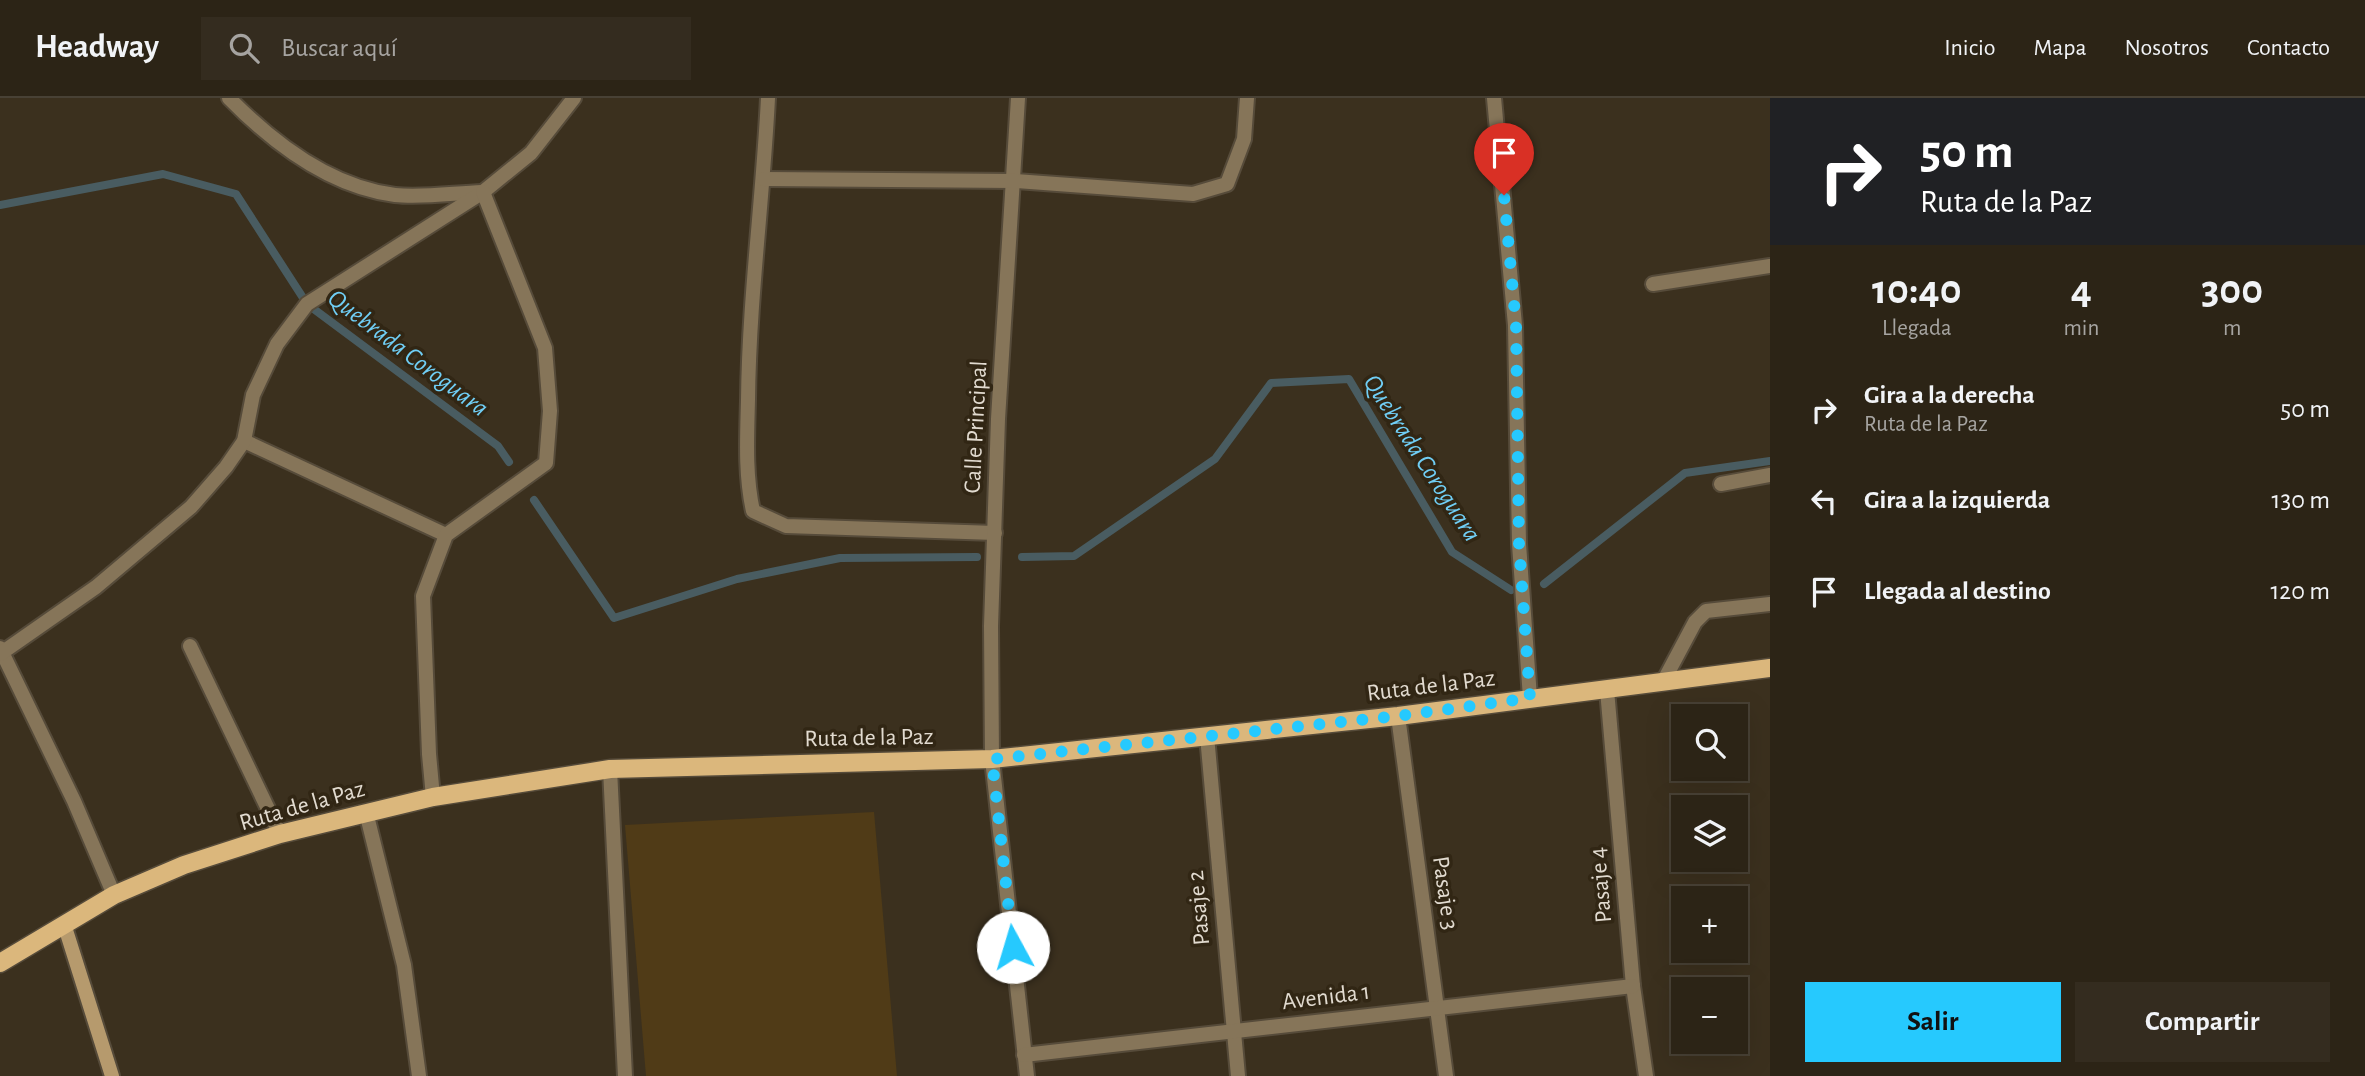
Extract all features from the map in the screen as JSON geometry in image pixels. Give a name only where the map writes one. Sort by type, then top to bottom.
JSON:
[{"type":"main road","name":"Ruta de la Paz","points":[[0,963],[65,927],[114,895],[184,865],[280,834],[433,797],[610,769],[992,759],[1398,716],[1770,668]]},
{"type":"street","points":[[229,98],[262,131],[343,183],[396,195],[483,192]]},
{"type":"street","points":[[114,895],[1,651],[96,587],[191,507],[244,441],[253,396],[277,344],[307,304],[483,192],[531,153],[574,98]]},
{"type":"street","points":[[768,98],[764,179],[749,333],[747,483],[753,511],[786,526],[995,533]]},
{"type":"street","name":"Calle Principal","points":[[1018,98],[1015,181],[998,419],[992,759],[1027,1076]]},
{"type":"street","points":[[764,179],[1015,181],[1193,194],[1227,184],[1244,139],[1247,98]]},
{"type":"street","points":[[1494,98],[1516,325],[1519,544],[1530,698]]},
{"type":"street","points":[[433,797],[423,596],[446,535],[546,463],[550,411],[545,348],[483,192]]},
{"type":"street","points":[[1653,284],[1770,266]]},
{"type":"street","points":[[244,441],[446,535]]},
{"type":"street","points":[[1721,484],[1770,475]]},
{"type":"street","points":[[1664,682],[1695,622],[1706,611],[1770,604]]},
{"type":"street","points":[[190,646],[280,834]]},
{"type":"street","name":"Pasaje 4","points":[[1607,690],[1633,986],[1646,1076]]},
{"type":"street","name":"Pasaje 3","points":[[1398,716],[1447,1076]]},
{"type":"street","name":"Pasaje 2","points":[[1207,736],[1238,1076]]},
{"type":"street","points":[[610,769],[625,1076]]},
{"type":"street","points":[[366,812],[404,965],[419,1076]]},
{"type":"street","points":[[65,927],[112,1076]]},
{"type":"street","name":"Avenida 1","points":[[1024,1055],[1633,986]]},
{"type":"shaded area","points":[[874,812],[897,1076],[646,1076],[625,825]]},
{"type":"waterway","name":"Quebrada Coroguara","points":[[0,205],[163,174],[236,194],[307,304],[498,446],[509,462]]},
{"type":"waterway","name":"Quebrada Coroguara","points":[[1022,557],[1074,556],[1215,459],[1271,383],[1349,379],[1452,552],[1511,590]]},
{"type":"waterway","name":"Quebrada Coroguara","points":[[1544,584],[1685,473],[1770,461]]},
{"type":"waterway","name":"Quebrada Coroguara","points":[[534,500],[614,618],[737,579],[840,558],[977,557]]},
{"type":"route","points":[[1013,947],[992,759],[1398,716],[1530,698],[1519,544],[1516,325],[1504,195]]}]
